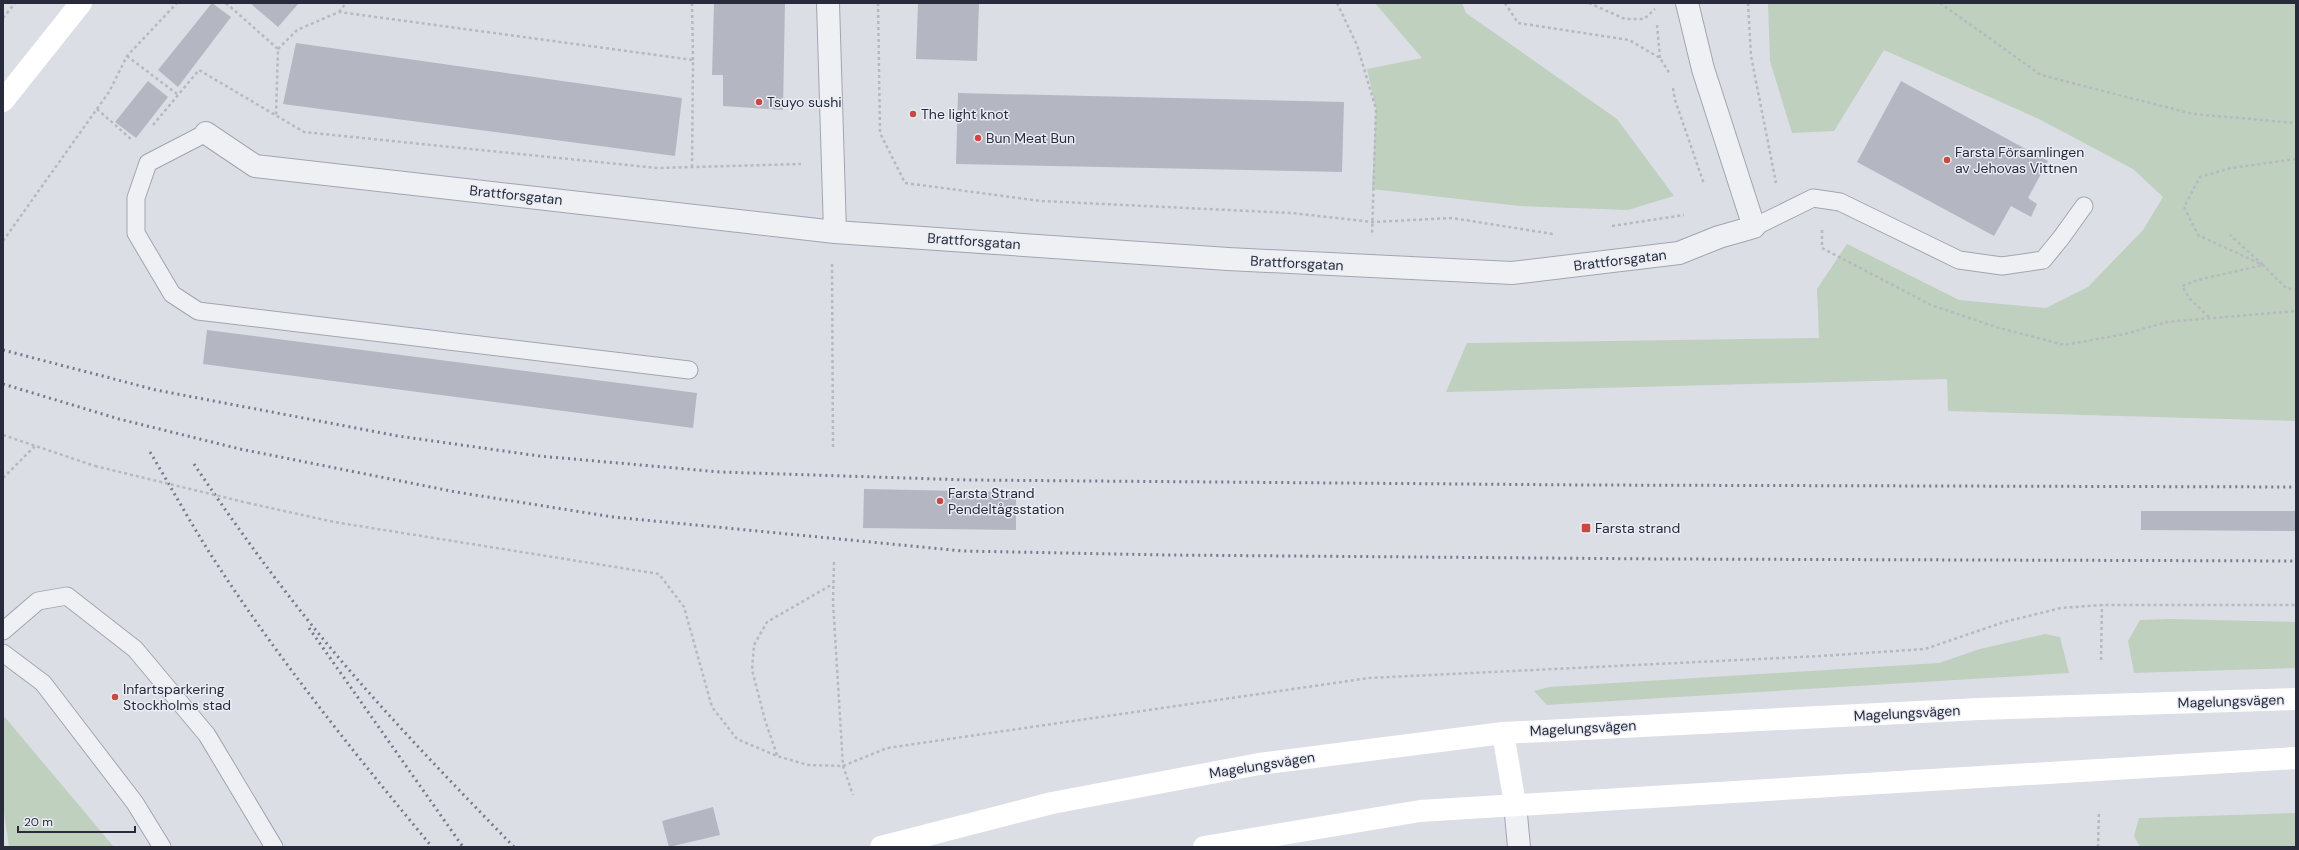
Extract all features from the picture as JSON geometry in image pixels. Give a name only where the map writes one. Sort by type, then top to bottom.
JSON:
[{"type":"main road","points":[[3,101],[81,3]]},
{"type":"main road","name":"Magelungsvägen","points":[[881,847],[1052,803],[1259,764],[1503,733],[1979,709],[2296,699]]},
{"type":"main road","points":[[1503,733],[1515,804]]},
{"type":"main road","points":[[1204,847],[1420,811],[1515,804],[2296,758]]},
{"type":"street","points":[[828,3],[835,232]]},
{"type":"street","points":[[1687,3],[1703,69],[1754,227]]},
{"type":"street","name":"Brattforsgatan","points":[[206,133],[255,166],[835,232],[1228,259],[1512,273],[1679,253],[1719,237],[1754,227]]},
{"type":"street","points":[[1515,804],[1519,847]]},
{"type":"lane","points":[[206,133],[148,163],[136,198],[136,233],[172,294],[198,311],[688,370]]},
{"type":"lane","name":"Brattforsgatan","points":[[1754,227],[1813,198]]},
{"type":"lane","points":[[1813,198],[1840,202],[1959,260],[2002,266],[2043,260],[2062,238],[2084,206]]},
{"type":"lane","points":[[3,631],[38,601],[67,596],[135,649],[207,735],[274,847]]},
{"type":"lane","points":[[3,653],[43,683],[135,803],[162,847]]},
{"type":"path","points":[[3,18],[15,3]]},
{"type":"path","points":[[3,241],[98,109],[109,92],[127,56],[178,3]]},
{"type":"path","points":[[226,3],[278,49]]},
{"type":"path","points":[[276,115],[278,49],[297,30],[339,12],[346,3]]},
{"type":"path","points":[[692,3],[692,167]]},
{"type":"path","points":[[878,3],[880,133],[905,183],[1041,201],[1291,213],[1373,222],[1452,218],[1560,235]]},
{"type":"path","points":[[1337,3],[1357,45],[1376,109],[1373,222]]},
{"type":"path","points":[[1505,3],[1518,23],[1629,40],[1660,58]]},
{"type":"path","points":[[1589,3],[1625,19],[1644,19],[1656,8]]},
{"type":"path","points":[[1656,15],[1657,3]]},
{"type":"path","points":[[1748,3],[1751,56],[1776,183]]},
{"type":"path","points":[[1940,3],[2041,75],[2193,114],[2296,123]]},
{"type":"path","points":[[339,12],[693,60]]},
{"type":"path","points":[[1657,22],[1660,58],[1671,77]]},
{"type":"path","points":[[127,56],[176,94]]},
{"type":"path","points":[[138,145],[176,94],[199,70],[304,132],[657,168],[805,164]]},
{"type":"path","points":[[1673,84],[1675,100],[1705,188]]},
{"type":"path","points":[[98,109],[138,145],[148,163]]},
{"type":"path","points":[[2263,265],[2198,235],[2184,207],[2200,177],[2231,168],[2296,159]]},
{"type":"path","points":[[1813,198],[1822,219],[1822,248],[1931,305],[1996,327],[2064,345],[2125,334],[2167,322],[2210,317],[2296,311]]},
{"type":"path","points":[[1606,228],[1690,214]]},
{"type":"path","points":[[833,449],[832,266],[835,232]]},
{"type":"path","points":[[2230,235],[2286,288],[2296,290]]},
{"type":"path","points":[[2210,317],[2189,298],[2182,286],[2198,280],[2263,265]]},
{"type":"path","points":[[3,435],[96,466],[248,503],[334,522],[659,574],[684,607],[712,707],[737,739],[777,756],[808,765],[843,766],[887,748],[1369,678],[1821,656],[1925,649],[2004,622],[2062,608],[2102,605],[2296,605]]},
{"type":"path","points":[[3,478],[36,445]]},
{"type":"path","points":[[834,562],[833,584],[843,766],[853,795]]},
{"type":"path","points":[[777,756],[764,720],[752,670],[754,645],[767,622],[833,584]]},
{"type":"path","points":[[2101,660],[2102,605]]},
{"type":"path","points":[[2098,847],[2099,811]]},
{"type":"green space","points":[[1375,3],[1462,3],[1466,13],[1617,119],[1674,196],[1628,210],[1519,206],[1372,189],[1376,109],[1367,69],[1422,58]]},
{"type":"green space","points":[[1768,3],[2296,3],[2296,421],[1948,411],[1947,379],[1446,392],[1467,343],[1819,338],[1817,289],[1847,244],[1959,300],[2046,308],[2088,287],[2143,230],[2163,197],[2133,169],[2039,119],[1884,50],[1834,131],[1792,133],[1770,61]]},
{"type":"green space","points":[[2170,619],[2296,622],[2296,668],[2134,673],[2128,641],[2140,620]]},
{"type":"green space","points":[[2045,634],[2060,637],[2069,673],[1547,705],[1534,691],[1549,687],[1939,663],[1980,649]]},
{"type":"green space","points":[[3,715],[114,847],[9,847],[3,806]]},
{"type":"green space","points":[[2296,813],[2296,847],[2140,847],[2134,836],[2139,818]]},
{"type":"building","points":[[212,3],[231,17],[178,87],[158,70]]},
{"type":"building","points":[[250,3],[299,3],[278,27]]},
{"type":"building","points":[[714,3],[785,3],[783,110],[723,106],[723,75],[712,75]]},
{"type":"building","points":[[918,3],[979,3],[977,61],[916,59]]},
{"type":"building","points":[[296,43],[682,98],[675,156],[283,104]]},
{"type":"building","points":[[148,81],[168,97],[136,138],[115,122]]},
{"type":"building","points":[[1901,81],[2048,161],[2028,198],[2037,204],[2031,217],[2011,206],[1994,236],[1857,162]]},
{"type":"building","points":[[958,93],[1344,102],[1342,172],[956,164]]},
{"type":"building","points":[[207,330],[697,393],[693,428],[203,364]]},
{"type":"building","name":"Farsta Strand Pendeltågsstation","points":[[864,489],[1016,492],[1016,530],[863,528]]},
{"type":"building","points":[[2141,511],[2296,511],[2296,531],[2141,530]]},
{"type":"building","points":[[713,807],[720,835],[669,847],[662,821]]},
{"type":"railway","points":[[3,350],[156,390],[398,436],[539,456],[720,472],[968,480],[1585,485],[2296,487]]},
{"type":"railway","points":[[3,384],[119,419],[240,449],[456,492],[613,517],[963,551],[1166,555],[1664,559],[2296,561]]},
{"type":"railway","points":[[150,452],[205,545],[264,633],[346,742],[432,847]]},
{"type":"railway","points":[[194,464],[261,559],[333,651],[399,726],[514,847]]},
{"type":"railway","points":[[309,628],[463,847]]},
{"type":"place","name":"Tsuyo sushi","points":[[759,102]]},
{"type":"place","name":"The light knot","points":[[913,114]]},
{"type":"place","name":"Bun Meat Bun","points":[[978,138]]},
{"type":"place","name":"Farsta Församlingen av Jehovas Vittnen","points":[[1947,160]]},
{"type":"place","name":"Farsta Strand Pendeltågsstation","points":[[940,501]]},
{"type":"place","name":"Farsta strand","points":[[1586,528]]},
{"type":"place","name":"Infartsparkering Stockholms stad","points":[[115,697]]}]
